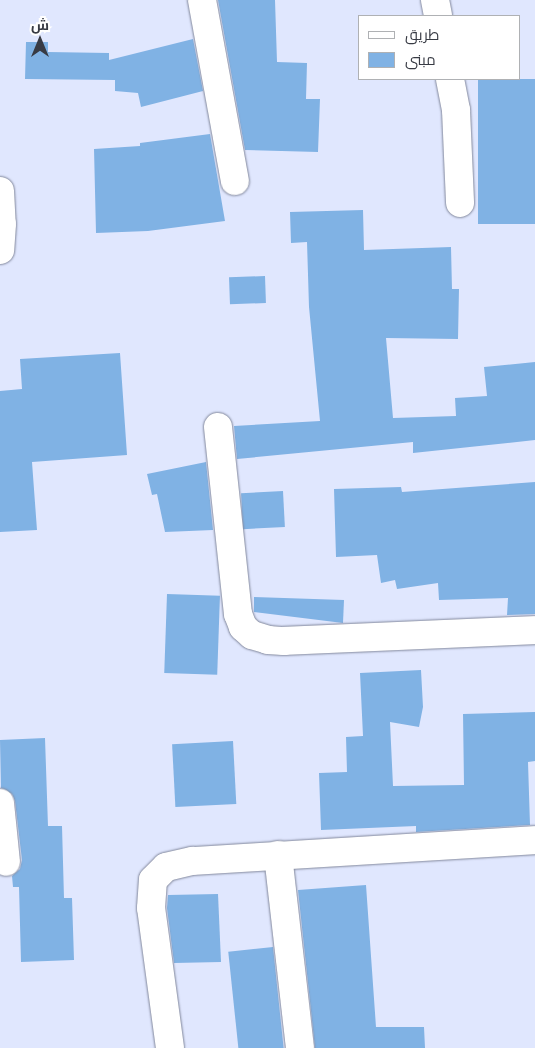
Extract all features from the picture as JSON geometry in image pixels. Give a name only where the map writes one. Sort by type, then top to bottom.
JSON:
[{"type":"street","points":[[202,0],[235,181]]},
{"type":"street","points":[[435,0],[438,15]]},
{"type":"street","points":[[450,80],[456,110],[460,203]]},
{"type":"street","points":[[0,191],[2,224],[0,250]]},
{"type":"street","points":[[218,427],[238,614],[243,627],[252,635],[268,640],[284,641],[535,630]]},
{"type":"street","points":[[0,803],[6,862]]},
{"type":"street","points":[[170,1048],[151,908],[153,880],[166,867],[193,861],[535,840]]},
{"type":"street","points":[[278,856],[300,1048]]},
{"type":"building","points":[[218,0],[275,0],[277,62],[307,63],[306,99],[320,99],[318,152],[245,150]]},
{"type":"building","points":[[193,39],[203,91],[141,107],[138,93],[115,91],[115,80],[25,79],[26,42],[48,42],[48,52],[109,53],[109,60]]},
{"type":"building","points":[[535,79],[535,224],[478,224],[478,80]]},
{"type":"building","points":[[210,134],[225,221],[148,231],[96,233],[94,149],[140,146],[140,143]]},
{"type":"building","points":[[363,210],[364,250],[451,247],[452,289],[459,289],[458,339],[386,338],[393,418],[456,416],[455,398],[487,396],[484,367],[535,362],[535,440],[413,453],[413,442],[237,459],[234,426],[320,421],[309,307],[307,242],[291,243],[290,212]]},
{"type":"building","points":[[265,276],[266,303],[230,304],[229,277]]},
{"type":"building","points":[[120,353],[127,455],[32,462],[37,530],[0,532],[0,391],[22,389],[20,359]]},
{"type":"building","points":[[206,462],[213,530],[165,532],[157,494],[152,495],[147,474]]},
{"type":"building","points":[[535,482],[535,614],[507,615],[508,598],[439,600],[438,583],[397,589],[395,580],[381,583],[377,555],[336,557],[334,489],[401,487],[402,492]]},
{"type":"building","points":[[283,491],[285,527],[243,529],[241,493]]},
{"type":"building","points":[[167,594],[220,596],[217,675],[164,673]]},
{"type":"building","points":[[254,597],[344,600],[343,623],[254,612]]},
{"type":"building","points":[[421,670],[423,707],[419,727],[390,722],[393,786],[464,785],[463,714],[535,712],[535,761],[528,762],[530,825],[416,832],[416,826],[321,830],[319,773],[347,772],[346,737],[363,736],[360,673]]},
{"type":"building","points":[[45,738],[48,826],[62,826],[64,898],[72,898],[74,960],[21,962],[19,887],[13,887],[12,876],[20,869],[22,860],[15,801],[12,794],[1,788],[0,740]]},
{"type":"building","points":[[233,741],[236,804],[175,807],[172,744]]},
{"type":"building","points":[[366,885],[376,1027],[424,1027],[425,1048],[315,1048],[298,890]]},
{"type":"building","points":[[218,894],[221,962],[174,963],[167,908],[168,895]]},
{"type":"building","points":[[273,947],[284,1048],[238,1048],[228,952]]}]
